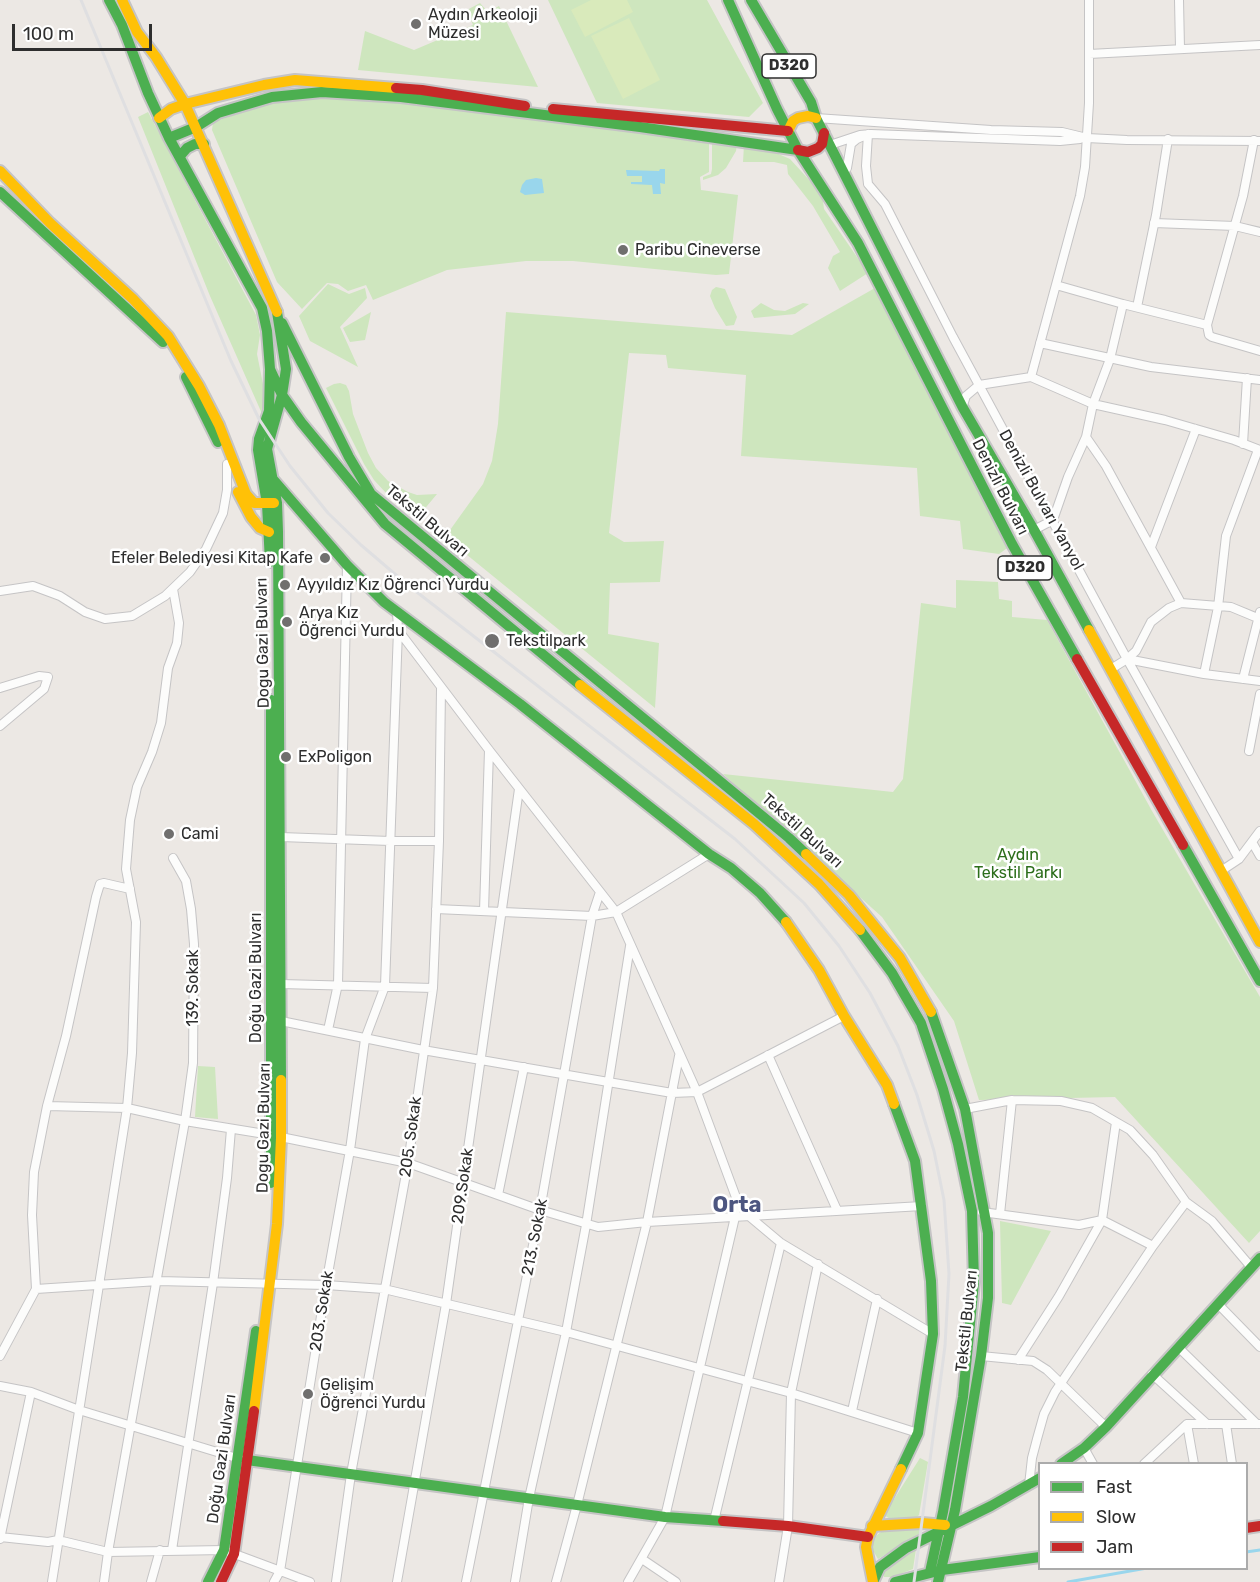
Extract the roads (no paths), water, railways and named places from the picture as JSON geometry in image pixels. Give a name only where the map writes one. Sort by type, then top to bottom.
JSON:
[{"type":"main road","points":[[110,0],[159,118],[262,308],[267,331],[270,369]]},
{"type":"main road","points":[[122,0],[137,32],[156,57],[185,104],[279,317]]},
{"type":"main road","name":"Denizli Bulvarı","points":[[728,0],[798,150],[858,243],[1012,544],[1260,981]]},
{"type":"main road","name":"Denizli Bulvarı","points":[[751,0],[811,102],[816,118],[963,408],[1035,530],[1260,942]]},
{"type":"main road","points":[[159,118],[171,109],[185,104],[295,80],[422,90],[546,112],[798,150],[813,151],[822,144],[824,132]]},
{"type":"main road","points":[[169,138],[196,127],[218,113],[272,96],[322,92],[789,131],[790,126],[798,118],[808,116],[816,118]]},
{"type":"main road","points":[[180,156],[187,148],[195,144],[204,144]]},
{"type":"main road","points":[[0,171],[50,223],[133,299],[168,336],[219,424],[246,494],[254,503],[272,503]]},
{"type":"main road","points":[[0,192],[161,338],[188,380],[212,428],[241,500],[260,528],[269,532]]},
{"type":"main road","name":"Dogu Gazi Bulvarı","points":[[275,837],[272,503],[267,449],[282,395],[286,369],[279,317]]},
{"type":"main road","name":"Tekstil Bulvarı","points":[[279,317],[349,457],[371,494],[789,837],[849,895],[900,958],[933,1014],[965,1109],[986,1212],[988,1233],[988,1298],[981,1356],[943,1527]]},
{"type":"main road","name":"Tekstil Bulvarı","points":[[270,369],[282,395],[301,422],[385,524],[636,731],[754,824],[819,884],[861,931],[892,973],[921,1023],[958,1144],[972,1211],[975,1282],[963,1397],[943,1527]]},
{"type":"main road","name":"Doğu Gazi Bulvarı","points":[[208,1582],[229,1552],[272,1225],[278,988],[269,532],[272,503],[258,450],[259,439],[269,411],[270,369]]},
{"type":"main road","points":[[275,420],[288,417],[301,422]]},
{"type":"main road","points":[[336,466],[344,464],[349,457]]},
{"type":"main road","points":[[270,476],[347,565],[384,602],[520,704],[760,893],[780,916],[819,970],[844,1016],[887,1085],[915,1161],[931,1281],[933,1334],[918,1433],[870,1532],[866,1547],[873,1582]]},
{"type":"main road","name":"Dogu Gazi Bulvarı","points":[[276,1137],[281,1021],[278,988]]},
{"type":"main road","points":[[1064,1462],[1084,1448],[1106,1427],[1260,1258]]},
{"type":"main road","points":[[242,1459],[577,1505],[714,1521],[870,1532],[922,1523],[943,1527]]},
{"type":"main road","points":[[873,1582],[880,1567],[906,1548],[943,1527],[991,1506],[1038,1479]]},
{"type":"main road","points":[[937,1576],[943,1527]]},
{"type":"main road","points":[[221,1582],[229,1552]]},
{"type":"main road","points":[[895,1582],[1038,1557]]},
{"type":"street","points":[[1031,377],[1080,196],[1087,138],[1089,0]]},
{"type":"street","points":[[1179,0],[1180,48]]},
{"type":"street","points":[[1089,54],[1260,45]]},
{"type":"street","points":[[816,118],[991,130],[1062,132],[1087,138]]},
{"type":"street","points":[[846,174],[851,144],[868,134]]},
{"type":"street","points":[[813,151],[868,134],[1060,141],[1087,138],[1258,139],[1207,325],[1209,335],[1212,337],[1260,351]]},
{"type":"street","name":"Denizli Bulvarı Yanyol","points":[[868,134],[866,166],[868,184],[885,204],[922,279],[1127,659],[1239,859]]},
{"type":"street","points":[[1137,307],[1168,140]]},
{"type":"street","points":[[1154,223],[1235,226],[1260,232]]},
{"type":"street","points":[[1056,285],[1207,325]]},
{"type":"street","points":[[1035,530],[1053,520],[1068,477],[1086,437],[1093,404],[1110,359],[1124,304]]},
{"type":"street","points":[[1040,343],[1160,368],[1260,380]]},
{"type":"street","points":[[963,408],[966,396],[979,385],[1031,377],[1093,404],[1196,429],[1259,450],[1226,536],[1218,607],[1204,674]]},
{"type":"street","points":[[1243,444],[1247,378]]},
{"type":"street","points":[[1151,547],[1196,429]]},
{"type":"street","points":[[1086,437],[1106,466],[1180,603]]},
{"type":"street","points":[[0,591],[33,586],[60,596],[85,612],[105,620],[132,616],[165,596],[190,572],[206,549],[223,513],[227,490],[227,464]]},
{"type":"street","points":[[328,1030],[338,984],[347,565]]},
{"type":"street","points":[[52,1582],[127,1108],[132,1053],[136,922],[126,869],[130,820],[137,786],[152,752],[161,723],[168,668],[177,643],[179,623],[173,588]]},
{"type":"street","points":[[1111,669],[1136,651],[1151,622],[1168,608],[1180,603],[1231,607],[1259,616],[1243,679]]},
{"type":"street","name":"203. Sokak","points":[[274,1582],[280,1571],[350,1150],[365,1039],[385,986],[397,612]]},
{"type":"street","points":[[398,630],[616,912],[697,1092],[737,1200],[735,1217],[665,1516],[628,1582]]},
{"type":"street","points":[[1127,659],[1204,674],[1260,681]]},
{"type":"street","points":[[0,688],[39,676],[48,677],[44,688],[0,726]]},
{"type":"street","name":"205. Sokak","points":[[336,1582],[351,1474],[408,1163],[433,988],[439,841],[441,688]]},
{"type":"street","points":[[1249,751],[1260,694]]},
{"type":"street","points":[[484,911],[489,750]]},
{"type":"street","name":"209.Sokak","points":[[397,1582],[446,1304],[519,789]]},
{"type":"street","points":[[1221,871],[1239,859],[1260,831]]},
{"type":"street","points":[[275,837],[390,842],[439,841]]},
{"type":"street","points":[[1252,842],[1260,856]]},
{"type":"street","points":[[436,909],[592,916],[616,912],[709,854]]},
{"type":"street","name":"139. Sokak","points":[[104,1582],[158,1281],[193,1063],[193,928],[186,881],[173,858]]},
{"type":"street","points":[[0,1356],[36,1288],[32,1215],[34,1172],[47,1106],[66,1036],[100,884],[130,889]]},
{"type":"street","name":"213. Sokak","points":[[466,1582],[566,1074],[592,916],[600,892]]},
{"type":"street","points":[[515,1582],[529,1498],[566,1332],[586,1225],[630,946]]},
{"type":"street","points":[[278,988],[338,984],[433,988]]},
{"type":"street","points":[[281,1021],[423,1050],[672,1094],[697,1092],[844,1016]]},
{"type":"street","points":[[556,1582],[647,1222],[680,1054]]},
{"type":"street","points":[[768,1055],[837,1210]]},
{"type":"street","points":[[498,1195],[524,1067]]},
{"type":"street","points":[[965,1109],[1012,1100],[1061,1101],[1092,1108],[1130,1130],[1154,1155],[1186,1202],[1212,1221],[1251,1268]]},
{"type":"street","points":[[1000,1214],[1012,1100]]},
{"type":"street","points":[[47,1106],[127,1108],[185,1121],[350,1150],[408,1163],[540,1210],[598,1227],[647,1222],[922,1206]]},
{"type":"street","points":[[1017,1359],[1059,1296],[1102,1220],[1116,1122]]},
{"type":"street","points":[[172,1550],[213,1283],[231,1128]]},
{"type":"street","points":[[1029,1485],[1032,1458],[1044,1414],[1060,1383],[1153,1246],[1186,1202]]},
{"type":"street","points":[[972,1211],[1079,1225],[1102,1220],[1153,1246]]},
{"type":"street","points":[[750,1217],[781,1243],[933,1334]]},
{"type":"street","points":[[714,1521],[781,1243]]},
{"type":"street","points":[[780,1582],[788,1526],[791,1393],[818,1264]]},
{"type":"street","points":[[36,1288],[158,1281],[326,1285],[384,1289],[519,1320],[700,1368],[852,1411],[918,1433]]},
{"type":"street","points":[[852,1411],[877,1299]]},
{"type":"street","points":[[1218,1304],[1260,1347]]},
{"type":"street","points":[[1178,1347],[1258,1424]]},
{"type":"street","points":[[981,1356],[1033,1361],[1047,1370],[1106,1427]]},
{"type":"street","points":[[1152,1374],[1207,1424]]},
{"type":"street","points":[[0,1386],[30,1392],[79,1410],[242,1459]]},
{"type":"street","points":[[30,1392],[0,1538],[48,1542],[58,1540],[108,1552],[160,1550],[229,1552],[310,1582]]},
{"type":"street","points":[[1146,1462],[1187,1424],[1258,1424]]},
{"type":"street","points":[[1187,1424],[1194,1462]]},
{"type":"street","points":[[1226,1424],[1232,1462]]},
{"type":"street","points":[[1084,1448],[1093,1462]]},
{"type":"street","points":[[151,1582],[160,1550]]},
{"type":"street","points":[[642,1559],[676,1582]]},
{"type":"water","points":[[665,169],[665,184],[660,183],[661,194],[653,194],[652,185],[631,184],[631,182],[642,182],[642,176],[627,176],[626,170],[659,171]]},
{"type":"water","points":[[542,179],[544,193],[525,195],[520,192],[526,180]]},
{"type":"waterway","points":[[1248,1552],[1260,1550]]},
{"type":"waterway","points":[[1068,1582],[1136,1570]]},
{"type":"railway","points":[[81,0],[231,361],[259,419],[290,466],[328,513],[409,586],[735,839],[804,903],[839,946],[870,993],[898,1046],[917,1095],[934,1151],[944,1200],[949,1274],[945,1346],[914,1582]]},
{"type":"place","name":"Aydın Arkeoloji Müzesi","points":[[416,24]]},
{"type":"place","name":"Paribu Cineverse","points":[[623,250]]},
{"type":"place","name":"Efeler Belediyesi Kitap Kafe","points":[[325,558]]},
{"type":"place","name":"Ayyıldız Kız Öğrenci Yurdu","points":[[285,585]]},
{"type":"place","name":"Arya Kız Öğrenci Yurdu","points":[[287,622]]},
{"type":"place","name":"Tekstilpark","points":[[492,641]]},
{"type":"place","name":"ExPoligon","points":[[286,757]]},
{"type":"place","name":"Cami","points":[[169,834]]},
{"type":"place","name":"Gelişim Öğrenci Yurdu","points":[[308,1394]]},
{"type":"district","name":"Orta","points":[[737,1206]]},
{"type":"park label","name":"Aydın Tekstil Parkı","points":[[1018,864]]}]
